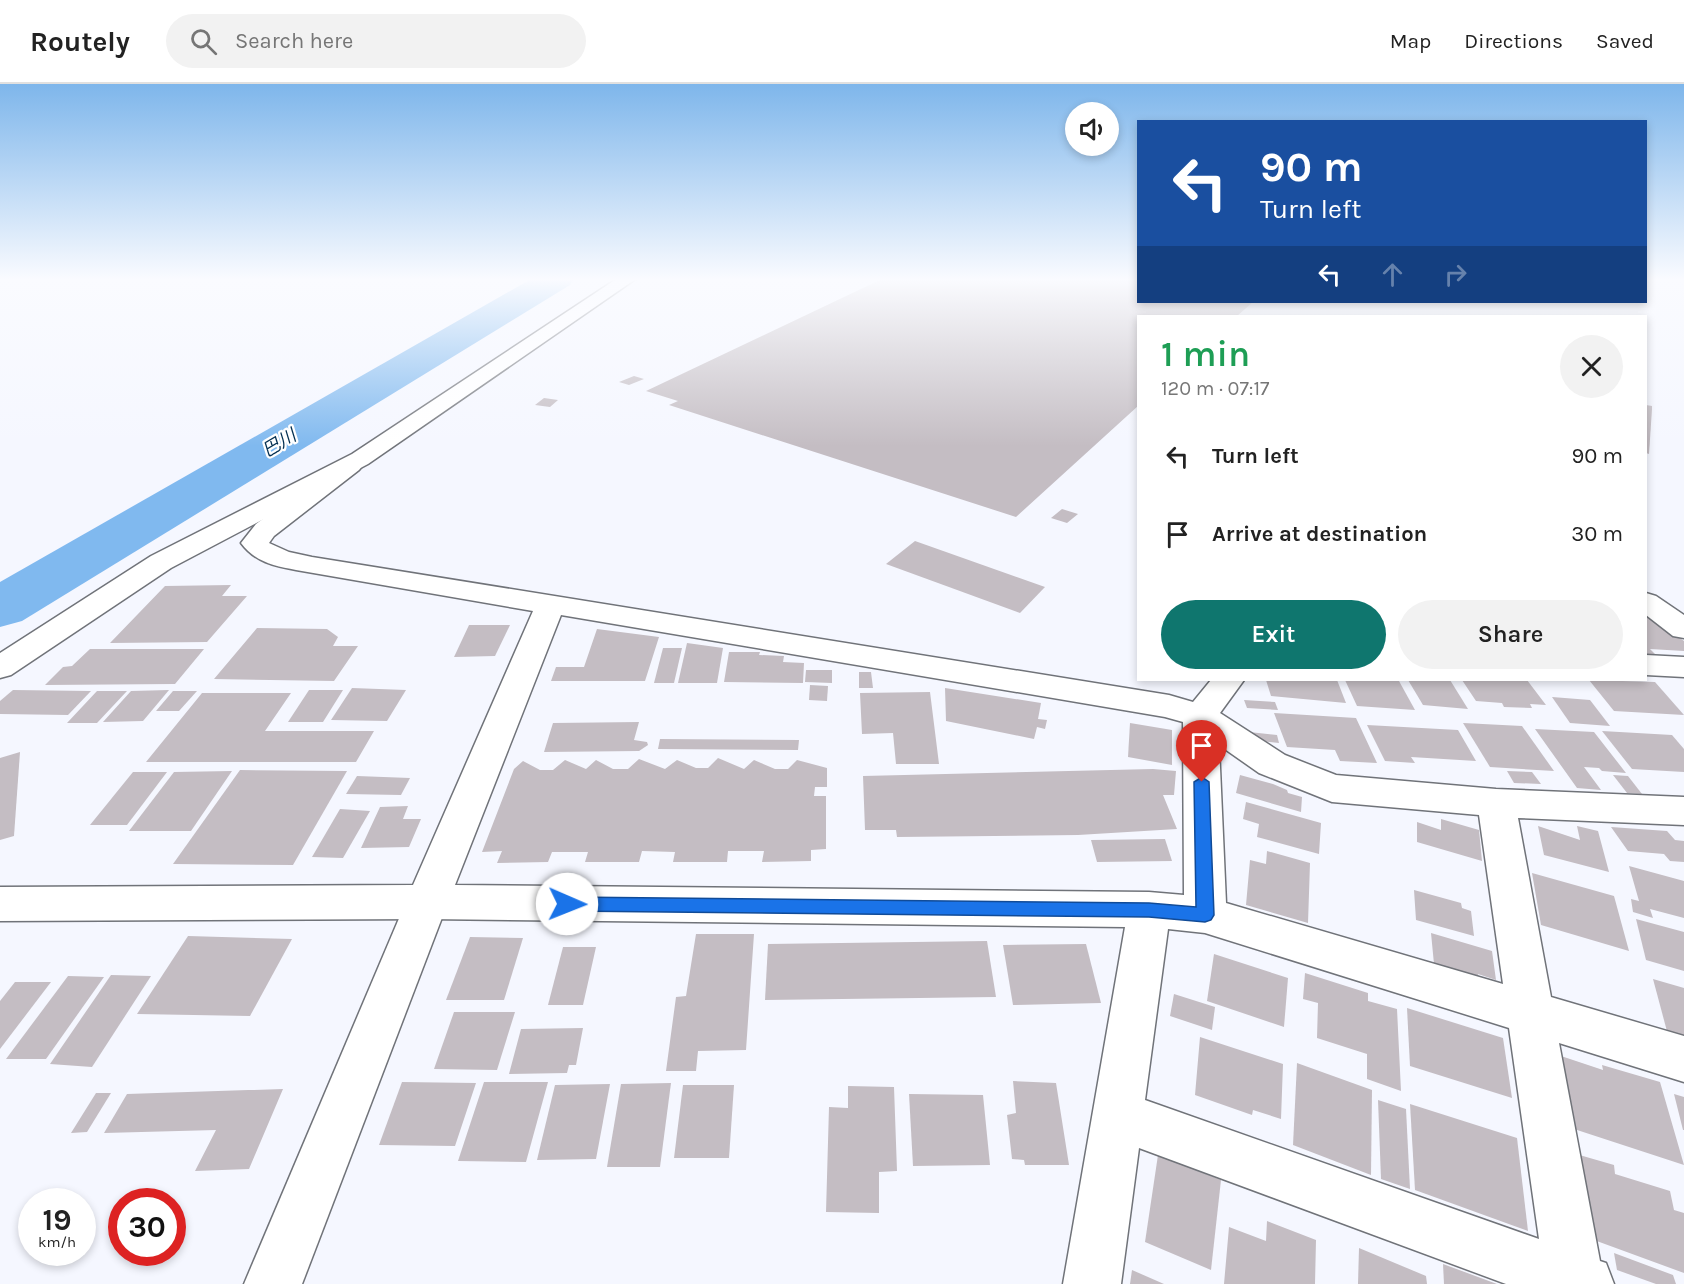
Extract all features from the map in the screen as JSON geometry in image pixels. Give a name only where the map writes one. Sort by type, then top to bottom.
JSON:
[{"type":"street","points":[[546,334],[360,459],[265,530],[255,543],[260,550],[281,558],[312,565],[550,606],[1168,706],[1200,716],[1272,764],[1332,788],[1496,803],[1684,811]]},
{"type":"street","points":[[0,668],[161,562],[360,459]]},
{"type":"street","points":[[1647,603],[1684,629]]},
{"type":"street","points":[[273,1284],[550,606]]},
{"type":"street","points":[[1647,665],[1684,667]]},
{"type":"street","points":[[1205,915],[1200,716],[1227,681]]},
{"type":"street","points":[[1496,803],[1528,1010],[1578,1283]]},
{"type":"street","points":[[0,904],[427,903],[1149,910],[1205,915],[1528,1010],[1684,1059]]},
{"type":"street","points":[[1092,1284],[1149,910]]},
{"type":"street","points":[[1117,1115],[1578,1283]]},
{"type":"building","points":[[766,334],[1137,334],[1137,407],[1016,517],[669,405],[678,401],[646,391]]},
{"type":"building","points":[[634,376],[644,379],[629,385],[619,382]]},
{"type":"building","points":[[544,398],[558,400],[550,407],[535,405]]},
{"type":"building","points":[[1647,405],[1652,406],[1649,454],[1647,453]]},
{"type":"building","points":[[1062,509],[1078,514],[1067,523],[1051,518]]},
{"type":"building","points":[[915,541],[1045,587],[1020,613],[886,564]]},
{"type":"building","points":[[231,585],[222,596],[247,596],[207,642],[110,643],[165,586]]},
{"type":"building","points":[[1647,615],[1684,641],[1684,651],[1650,649],[1655,654],[1647,654]]},
{"type":"building","points":[[469,625],[510,625],[495,656],[454,657]]},
{"type":"building","points":[[257,628],[327,629],[338,637],[333,646],[358,646],[334,681],[214,679]]},
{"type":"building","points":[[597,629],[659,637],[645,681],[551,681],[556,667],[584,667]]},
{"type":"building","points":[[687,643],[723,648],[717,683],[678,683]]},
{"type":"building","points":[[663,648],[682,648],[674,683],[654,683]]},
{"type":"building","points":[[90,649],[204,649],[175,684],[45,685],[63,667],[72,666]]},
{"type":"building","points":[[729,652],[760,652],[759,655],[784,656],[783,662],[804,663],[803,683],[724,682]]},
{"type":"building","points":[[806,670],[832,670],[832,683],[805,682]]},
{"type":"building","points":[[859,672],[871,672],[873,688],[859,688]]},
{"type":"building","points":[[1266,681],[1337,681],[1346,703],[1271,696]]},
{"type":"building","points":[[1345,681],[1399,681],[1415,710],[1357,706]]},
{"type":"building","points":[[1409,681],[1451,681],[1468,709],[1423,705]]},
{"type":"building","points":[[1463,681],[1528,681],[1546,705],[1530,704],[1532,708],[1504,707],[1502,703],[1476,701]]},
{"type":"building","points":[[1590,681],[1655,682],[1684,715],[1614,711]]},
{"type":"building","points":[[810,685],[828,686],[827,701],[809,700]]},
{"type":"building","points":[[352,688],[406,690],[387,721],[331,720]]},
{"type":"building","points":[[945,688],[1041,703],[1038,719],[1047,720],[1045,729],[1037,727],[1034,739],[946,721]]},
{"type":"building","points":[[13,690],[91,691],[68,715],[0,714],[0,701]]},
{"type":"building","points":[[169,690],[143,721],[103,722],[131,691]]},
{"type":"building","points":[[309,690],[343,690],[323,722],[288,722]]},
{"type":"building","points":[[97,691],[127,691],[97,723],[67,723]]},
{"type":"building","points":[[173,691],[197,691],[179,711],[156,711]]},
{"type":"building","points":[[930,692],[939,764],[896,764],[893,733],[862,734],[860,693]]},
{"type":"building","points":[[202,693],[291,693],[265,731],[374,731],[356,762],[146,762]]},
{"type":"building","points":[[1552,697],[1590,700],[1610,726],[1570,723]]},
{"type":"building","points":[[1244,700],[1275,702],[1278,710],[1247,708]]},
{"type":"building","points":[[1274,713],[1356,718],[1377,763],[1340,761],[1335,750],[1287,747]]},
{"type":"building","points":[[639,722],[634,740],[647,742],[648,745],[639,751],[544,752],[553,723]]},
{"type":"building","points":[[1130,723],[1172,730],[1172,765],[1128,757]]},
{"type":"building","points":[[1463,723],[1522,726],[1554,771],[1490,767]]},
{"type":"building","points":[[1367,725],[1458,730],[1476,761],[1411,757],[1415,763],[1385,761]]},
{"type":"building","points":[[1535,729],[1594,732],[1626,773],[1584,767],[1601,790],[1577,788]]},
{"type":"building","points":[[1240,731],[1277,735],[1279,743],[1251,740]]},
{"type":"building","points":[[1602,731],[1672,735],[1684,749],[1684,772],[1632,769]]},
{"type":"building","points":[[660,739],[799,740],[798,750],[658,749]]},
{"type":"building","points":[[20,752],[14,836],[0,840],[0,758]]},
{"type":"building","points":[[718,758],[744,769],[754,760],[775,769],[788,769],[797,760],[827,768],[827,787],[815,787],[814,796],[826,796],[826,849],[811,850],[811,861],[762,862],[764,851],[728,851],[727,862],[673,862],[675,852],[642,851],[639,862],[585,862],[588,852],[552,852],[548,862],[497,863],[502,851],[482,852],[514,769],[523,761],[540,770],[553,770],[565,760],[586,769],[596,760],[613,769],[628,769],[639,759],[665,769],[677,760],[696,768],[708,768]]},
{"type":"building","points":[[1153,769],[1176,771],[1174,795],[1163,795],[1177,829],[1078,835],[897,837],[896,830],[865,830],[863,776]]},
{"type":"building","points":[[240,770],[347,771],[293,865],[173,864]]},
{"type":"building","points":[[232,771],[191,831],[129,831],[174,772]]},
{"type":"building","points":[[1507,771],[1532,772],[1541,784],[1514,783]]},
{"type":"building","points":[[133,772],[167,772],[127,825],[90,825]]},
{"type":"building","points":[[1240,775],[1273,784],[1287,790],[1288,793],[1302,797],[1301,812],[1236,793]]},
{"type":"building","points":[[1613,775],[1628,776],[1642,794],[1627,793]]},
{"type":"building","points":[[357,776],[410,778],[401,795],[346,794]]},
{"type":"building","points":[[1246,802],[1321,823],[1319,854],[1257,837],[1259,824],[1243,819]]},
{"type":"building","points":[[408,806],[403,819],[421,819],[409,847],[361,848],[380,807]]},
{"type":"building","points":[[340,809],[370,811],[343,858],[312,857]]},
{"type":"building","points":[[1441,819],[1479,830],[1482,861],[1417,842],[1417,822],[1441,830]]},
{"type":"building","points":[[1538,826],[1580,840],[1577,826],[1598,831],[1609,872],[1544,855]]},
{"type":"building","points":[[1611,827],[1667,831],[1675,840],[1684,841],[1684,862],[1670,861],[1664,854],[1628,851]]},
{"type":"building","points":[[1165,839],[1172,861],[1097,862],[1091,840]]},
{"type":"building","points":[[1267,851],[1310,863],[1308,923],[1246,905],[1250,860],[1266,864]]},
{"type":"building","points":[[1629,866],[1684,881],[1684,918],[1650,909],[1653,918],[1633,912],[1631,899],[1639,901]]},
{"type":"building","points":[[1532,873],[1614,896],[1629,951],[1541,925]]},
{"type":"building","points":[[1414,890],[1461,903],[1462,908],[1471,911],[1474,936],[1416,920]]},
{"type":"building","points":[[1636,919],[1684,932],[1684,971],[1646,960]]},
{"type":"building","points":[[1431,933],[1492,951],[1496,980],[1478,974],[1479,978],[1434,964]]},
{"type":"building","points":[[696,934],[754,934],[746,1050],[698,1051],[696,1071],[666,1071],[676,997],[686,996]]},
{"type":"building","points":[[188,936],[292,939],[250,1016],[137,1014]]},
{"type":"building","points":[[470,937],[523,938],[504,1000],[446,1000]]},
{"type":"building","points":[[987,941],[996,997],[765,1000],[768,944]]},
{"type":"building","points":[[1086,944],[1101,1003],[1013,1005],[1003,945]]},
{"type":"building","points":[[563,947],[596,947],[583,1005],[548,1005]]},
{"type":"building","points":[[1214,954],[1288,978],[1284,1027],[1207,1001]]},
{"type":"building","points":[[1305,973],[1368,993],[1368,1001],[1397,1009],[1401,1091],[1367,1079],[1367,1054],[1317,1038],[1318,1003],[1303,999]]},
{"type":"building","points":[[111,975],[151,976],[92,1067],[50,1064]]},
{"type":"building","points":[[68,976],[104,977],[46,1059],[6,1059]]},
{"type":"building","points":[[1653,979],[1684,988],[1684,1040],[1668,1035]]},
{"type":"building","points":[[15,982],[51,982],[0,1049],[0,1001]]},
{"type":"building","points":[[1174,994],[1215,1007],[1212,1030],[1170,1016]]},
{"type":"building","points":[[1407,1008],[1503,1038],[1512,1098],[1410,1066]]},
{"type":"building","points":[[454,1012],[515,1012],[497,1070],[434,1069]]},
{"type":"building","points":[[583,1028],[576,1065],[569,1065],[567,1073],[509,1074],[521,1029]]},
{"type":"building","points":[[1200,1037],[1283,1064],[1281,1119],[1253,1110],[1252,1115],[1195,1095]]},
{"type":"building","points":[[1561,1056],[1603,1070],[1602,1065],[1660,1082],[1684,1165],[1574,1129]]},
{"type":"building","points":[[1297,1063],[1372,1090],[1371,1175],[1293,1145]]},
{"type":"building","points":[[1013,1081],[1056,1083],[1069,1165],[1025,1165],[1024,1160],[1012,1159],[1007,1115],[1016,1113]]},
{"type":"building","points":[[402,1082],[476,1083],[455,1146],[379,1145]]},
{"type":"building","points":[[484,1082],[548,1082],[526,1162],[458,1161]]},
{"type":"building","points":[[671,1083],[660,1167],[607,1167],[621,1084]]},
{"type":"building","points":[[610,1084],[596,1159],[537,1160],[555,1085]]},
{"type":"building","points":[[683,1085],[734,1085],[729,1158],[674,1158]]},
{"type":"building","points":[[848,1086],[894,1087],[897,1171],[879,1172],[879,1213],[826,1212],[829,1107],[848,1108]]},
{"type":"building","points":[[283,1089],[249,1169],[195,1171],[216,1130],[104,1133],[127,1094]]},
{"type":"building","points":[[96,1093],[111,1093],[87,1132],[71,1133]]},
{"type":"building","points":[[909,1094],[983,1095],[990,1165],[913,1166]]},
{"type":"building","points":[[1674,1094],[1684,1097],[1684,1130],[1683,1130]]},
{"type":"building","points":[[1378,1100],[1406,1109],[1410,1189],[1381,1179]]},
{"type":"building","points":[[1410,1104],[1517,1138],[1528,1231],[1415,1190]]},
{"type":"building","points":[[1576,1154],[1614,1165],[1615,1174],[1670,1191],[1674,1210],[1684,1213],[1684,1273],[1594,1240]]},
{"type":"building","points":[[1158,1155],[1221,1180],[1211,1270],[1145,1242]]},
{"type":"building","points":[[1267,1221],[1316,1240],[1315,1284],[1224,1284],[1229,1227],[1266,1241]]},
{"type":"building","points":[[1359,1248],[1426,1276],[1427,1284],[1358,1284]]},
{"type":"building","points":[[1614,1253],[1673,1275],[1676,1284],[1656,1284],[1617,1270]]},
{"type":"building","points":[[1443,1264],[1497,1284],[1444,1284]]},
{"type":"building","points":[[1132,1270],[1164,1284],[1130,1284]]},
{"type":"waterway","name":"巴川","points":[[0,608],[463,334]]},
{"type":"route","points":[[567,904],[1149,910],[1205,915],[1202,782]]}]
